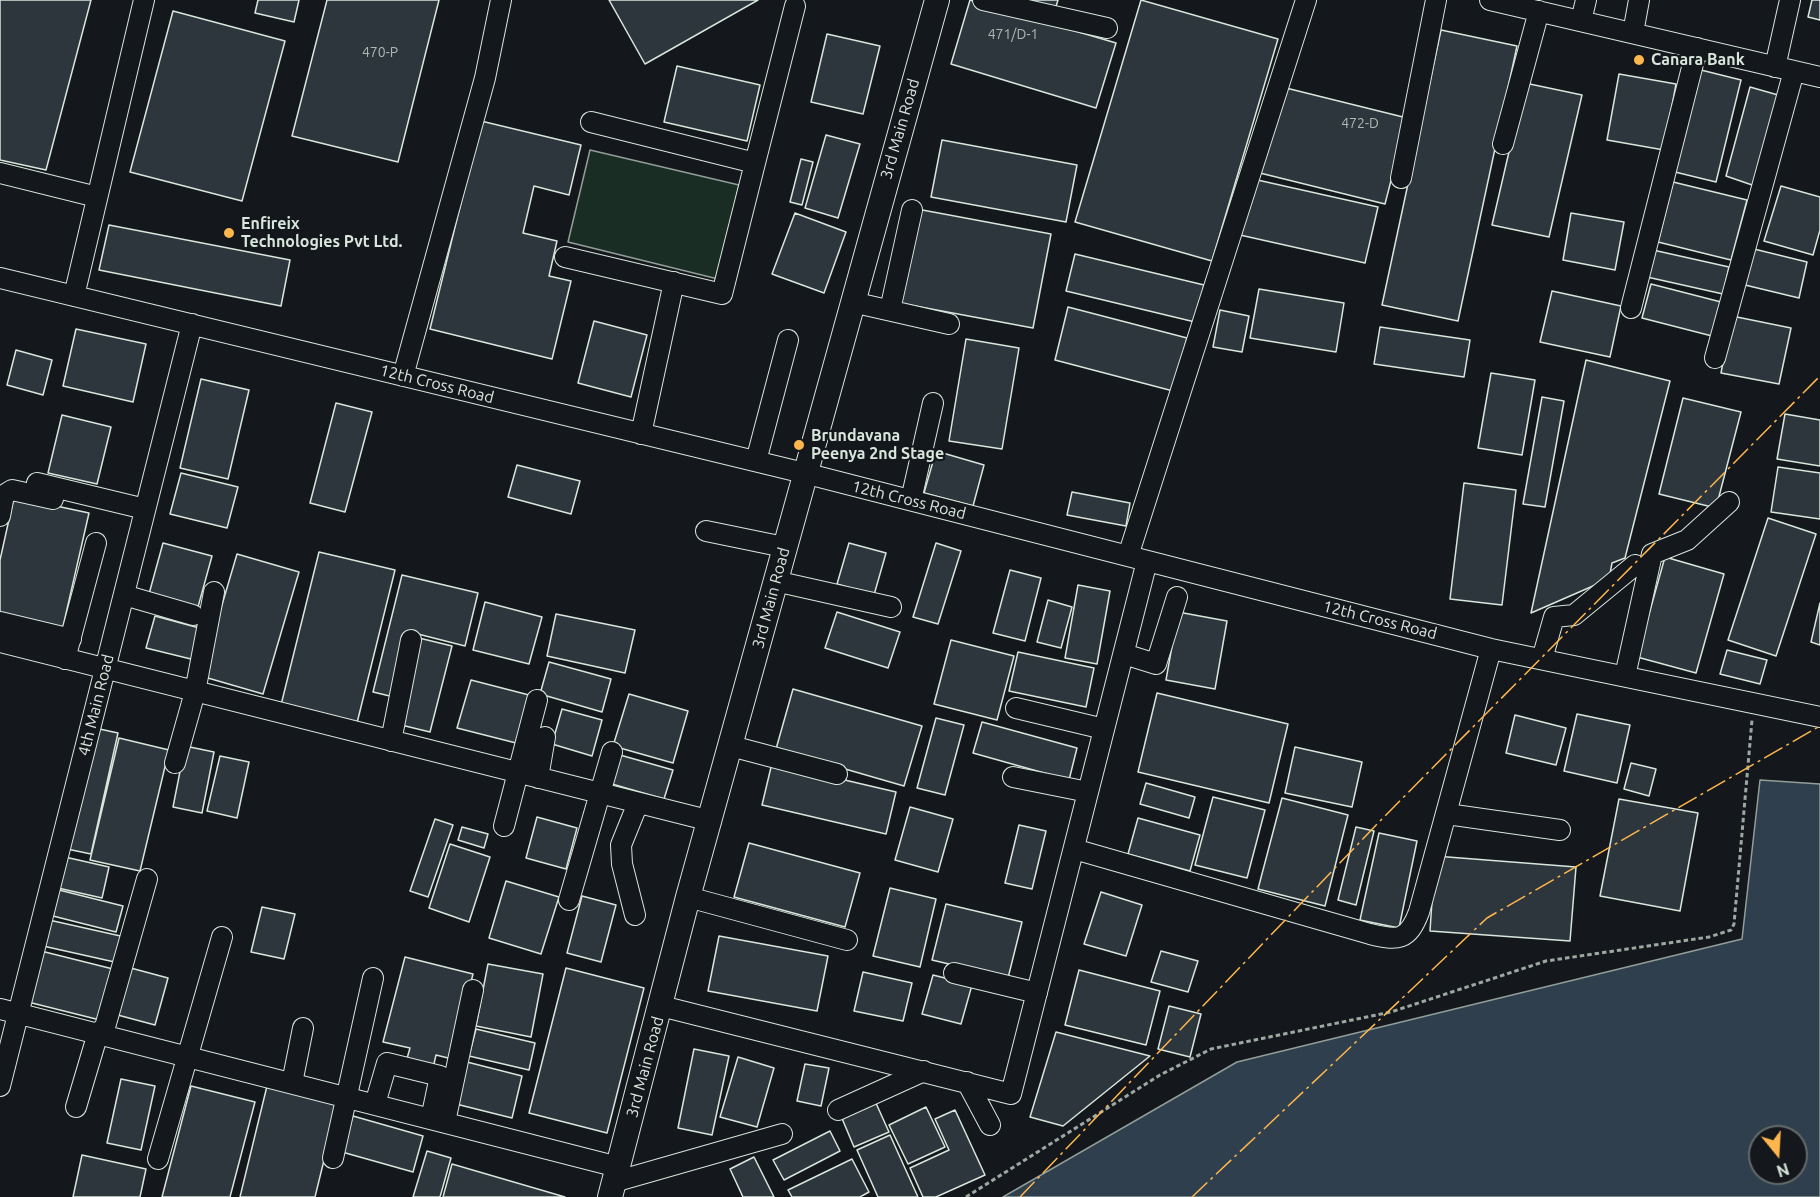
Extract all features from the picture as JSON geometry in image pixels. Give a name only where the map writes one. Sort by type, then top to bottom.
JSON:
[{"type":"main road","name":"3rd Main Road","points":[[614,1182],[688,897],[711,821],[804,473],[937,0]]},
{"type":"street","points":[[74,296],[144,0]]},
{"type":"street","points":[[403,376],[486,78],[501,0]]},
{"type":"street","points":[[983,0],[1107,28]]},
{"type":"street","points":[[1128,556],[1306,0]]},
{"type":"street","points":[[1401,178],[1436,0]]},
{"type":"street","points":[[1490,0],[1820,77]]},
{"type":"street","points":[[1581,21],[1586,0]]},
{"type":"street","points":[[1633,33],[1640,0]]},
{"type":"street","points":[[1715,358],[1785,69],[1790,0]]},
{"type":"street","points":[[565,257],[723,294],[795,6]]},
{"type":"street","points":[[1503,144],[1539,11]]},
{"type":"street","points":[[1631,308],[1697,48]]},
{"type":"street","points":[[591,122],[755,163]]},
{"type":"street","points":[[0,173],[97,197]]},
{"type":"street","points":[[890,310],[912,210]]},
{"type":"street","name":"12th Cross Road","points":[[0,278],[756,461],[1491,649],[1820,717]]},
{"type":"street","points":[[641,434],[674,282]]},
{"type":"street","points":[[852,302],[949,324]]},
{"type":"street","name":"4th Main Road","points":[[0,1086],[9,1011],[105,670],[192,324]]},
{"type":"street","points":[[756,461],[788,340]]},
{"type":"street","points":[[911,500],[933,403]]},
{"type":"street","points":[[37,483],[145,509]]},
{"type":"street","points":[[0,516],[4,495],[12,490],[87,507]]},
{"type":"street","points":[[1625,676],[1652,554],[1687,540],[1729,502]]},
{"type":"street","points":[[706,531],[784,547]]},
{"type":"street","points":[[65,659],[96,543]]},
{"type":"street","points":[[661,1006],[1011,1094],[1148,561]]},
{"type":"street","points":[[1542,659],[1554,617],[1574,615],[1635,565]]},
{"type":"street","points":[[775,581],[891,607]]},
{"type":"street","points":[[175,763],[195,692],[214,592]]},
{"type":"street","points":[[124,595],[193,615]]},
{"type":"street","points":[[1124,654],[1156,664],[1177,597]]},
{"type":"street","points":[[0,622],[71,639]]},
{"type":"street","points":[[391,741],[411,640]]},
{"type":"street","points":[[0,642],[711,821]]},
{"type":"street","points":[[1074,849],[1391,939],[1404,937],[1414,926],[1491,649]]},
{"type":"street","points":[[529,776],[537,700]]},
{"type":"street","points":[[1016,708],[1104,729]]},
{"type":"street","points":[[504,826],[545,737]]},
{"type":"street","points":[[731,746],[837,774]]},
{"type":"street","points":[[569,900],[612,752]]},
{"type":"street","points":[[1013,777],[1088,792]]},
{"type":"street","points":[[635,915],[622,864],[621,845],[638,803]]},
{"type":"street","points":[[1446,814],[1560,830]]},
{"type":"street","points":[[76,1107],[98,1033],[105,1027],[147,879]]},
{"type":"street","points":[[688,897],[847,940]]},
{"type":"street","points":[[158,1159],[222,936]]},
{"type":"street","points":[[954,973],[1037,993]]},
{"type":"street","points":[[333,1158],[373,978]]},
{"type":"street","points":[[438,1121],[473,990]]},
{"type":"street","points":[[9,1011],[438,1121],[614,1182],[782,1134]]},
{"type":"street","points":[[292,1083],[303,1028]]},
{"type":"street","points":[[375,1104],[387,1063],[440,1076],[438,1121]]},
{"type":"street","points":[[838,1110],[924,1071]]},
{"type":"street","points":[[967,1082],[990,1125]]},
{"type":"path","points":[[966,1197],[1160,1075],[1211,1049],[1391,1012],[1546,961],[1709,937],[1731,930],[1734,924],[1753,703]]},
{"type":"green space","points":[[590,150],[739,185],[718,279],[568,242]]},
{"type":"water","points":[[1760,780],[1820,784],[1820,1197],[1003,1197],[1237,1062],[1742,939]]},
{"type":"building","points":[[0,0],[91,0],[46,170],[0,160]]},
{"type":"building","points":[[258,0],[299,0],[294,22],[255,13]]},
{"type":"building","points":[[327,0],[439,0],[398,162],[292,136]]},
{"type":"building","points":[[609,0],[758,0],[645,64]]},
{"type":"building","points":[[970,0],[1116,43],[1096,108],[951,64]]},
{"type":"building","points":[[1009,0],[1058,0],[1054,13]]},
{"type":"building","points":[[1141,0],[1278,39],[1212,261],[1075,222]]},
{"type":"building","points":[[1812,0],[1820,0],[1820,20],[1808,17]]},
{"type":"building","points":[[173,11],[285,41],[242,201],[130,172]]},
{"type":"building","points":[[1441,30],[1517,46],[1458,321],[1382,305]]},
{"type":"building","points":[[827,34],[880,46],[863,114],[811,102]]},
{"type":"building","points":[[677,66],[760,85],[747,141],[664,122]]},
{"type":"building","points":[[1701,70],[1741,80],[1716,182],[1675,172]]},
{"type":"building","points":[[1619,74],[1676,84],[1664,150],[1607,140]]},
{"type":"building","points":[[1525,83],[1582,95],[1549,237],[1492,225]]},
{"type":"building","points":[[1282,87],[1407,118],[1385,204],[1260,173]]},
{"type":"building","points":[[1750,87],[1778,95],[1755,186],[1726,176]]},
{"type":"building","points":[[481,121],[581,145],[569,195],[534,186],[523,233],[557,241],[549,276],[571,281],[552,359],[430,329]]},
{"type":"building","points":[[826,135],[860,144],[838,218],[805,208]]},
{"type":"building","points":[[942,140],[1077,165],[1066,222],[931,197]]},
{"type":"building","points":[[801,159],[813,162],[802,205],[790,202]]},
{"type":"building","points":[[1253,179],[1378,207],[1365,263],[1240,235]]},
{"type":"building","points":[[1673,182],[1747,200],[1731,260],[1658,242]]},
{"type":"building","points":[[1781,186],[1820,197],[1820,230],[1813,255],[1764,241]]},
{"type":"building","points":[[917,209],[1051,234],[1033,328],[899,303]]},
{"type":"building","points":[[795,213],[846,232],[824,293],[772,274]]},
{"type":"building","points":[[1571,213],[1624,222],[1615,270],[1563,260]]},
{"type":"building","points":[[109,225],[290,260],[281,306],[99,270]]},
{"type":"building","points":[[1754,249],[1807,262],[1799,298],[1745,285]]},
{"type":"building","points":[[1653,250],[1729,267],[1723,294],[1647,277]]},
{"type":"building","points":[[1075,254],[1204,285],[1195,322],[1066,291]]},
{"type":"building","points":[[1651,284],[1721,302],[1712,336],[1642,318]]},
{"type":"building","points":[[1259,289],[1344,303],[1336,352],[1250,338]]},
{"type":"building","points":[[1552,291],[1621,306],[1610,357],[1540,342]]},
{"type":"building","points":[[1068,307],[1187,338],[1173,391],[1055,360]]},
{"type":"building","points":[[1220,310],[1249,316],[1242,352],[1213,347]]},
{"type":"building","points":[[1732,316],[1791,328],[1779,384],[1721,373]]},
{"type":"building","points":[[594,321],[647,335],[631,397],[578,383]]},
{"type":"building","points":[[1380,327],[1470,340],[1464,377],[1374,364]]},
{"type":"building","points":[[76,329],[146,344],[133,402],[63,386]]},
{"type":"building","points":[[966,339],[1019,348],[1002,449],[949,441]]},
{"type":"building","points":[[16,350],[52,360],[43,395],[7,385]]},
{"type":"building","points":[[1586,360],[1670,381],[1625,558],[1612,563],[1609,579],[1531,613]]},
{"type":"building","points":[[1491,373],[1535,380],[1522,455],[1478,448]]},
{"type":"building","points":[[201,379],[249,390],[228,479],[180,468]]},
{"type":"building","points":[[1542,397],[1564,401],[1545,507],[1523,504]]},
{"type":"building","points":[[1683,398],[1741,412],[1716,508],[1659,494]]},
{"type":"building","points":[[336,403],[372,412],[345,512],[310,503]]},
{"type":"building","points":[[1785,414],[1820,420],[1820,466],[1777,459]]},
{"type":"building","points":[[62,415],[111,427],[97,484],[48,473]]},
{"type":"building","points":[[936,451],[984,465],[973,506],[924,493]]},
{"type":"building","points":[[517,465],[580,481],[571,514],[508,497]]},
{"type":"building","points":[[1778,467],[1820,473],[1820,519],[1771,512]]},
{"type":"building","points":[[181,473],[238,487],[227,528],[170,514]]},
{"type":"building","points":[[1464,483],[1516,490],[1502,605],[1450,599]]},
{"type":"building","points":[[1072,492],[1130,503],[1126,526],[1067,515]]},
{"type":"building","points":[[14,497],[89,513],[62,631],[0,617],[0,560]]},
{"type":"building","points":[[1768,518],[1816,534],[1776,656],[1728,640]]},
{"type":"building","points":[[163,543],[212,556],[198,607],[149,594]]},
{"type":"building","points":[[849,543],[886,553],[874,595],[837,584]]},
{"type":"building","points":[[936,543],[961,551],[938,624],[913,617]]},
{"type":"building","points":[[319,552],[395,570],[356,727],[280,709]]},
{"type":"building","points":[[237,554],[299,572],[263,694],[201,676]]},
{"type":"building","points":[[1665,557],[1724,574],[1696,673],[1637,657]]},
{"type":"building","points":[[1010,570],[1041,578],[1025,641],[993,633]]},
{"type":"building","points":[[402,575],[478,593],[465,646],[410,632],[394,697],[373,692]]},
{"type":"building","points":[[1078,585],[1110,591],[1097,664],[1065,658]]},
{"type":"building","points":[[1048,600],[1072,607],[1061,648],[1037,642]]},
{"type":"building","points":[[485,602],[542,617],[529,664],[473,650]]},
{"type":"building","points":[[1820,603],[1820,645],[1811,642]]},
{"type":"building","points":[[837,612],[900,632],[888,668],[825,648]]},
{"type":"building","points":[[1178,612],[1227,621],[1215,689],[1166,680]]},
{"type":"building","points":[[556,614],[635,630],[625,673],[547,656]]},
{"type":"building","points":[[155,616],[203,629],[195,660],[146,648]]},
{"type":"building","points":[[419,638],[452,646],[430,732],[397,724]]},
{"type":"building","points":[[951,640],[1014,656],[997,720],[934,704]]},
{"type":"building","points":[[1727,650],[1767,660],[1760,684],[1720,674]]},
{"type":"building","points":[[1018,652],[1094,668],[1086,707],[1009,691]]},
{"type":"building","points":[[549,662],[611,679],[602,712],[540,694]]},
{"type":"building","points":[[471,680],[529,695],[516,743],[457,728]]},
{"type":"building","points":[[793,689],[922,726],[904,786],[776,749]]},
{"type":"building","points":[[1157,693],[1288,724],[1269,803],[1138,772]]},
{"type":"building","points":[[629,694],[688,711],[673,763],[613,746]]},
{"type":"building","points":[[562,709],[602,720],[592,756],[552,744]]},
{"type":"building","points":[[1577,714],[1630,725],[1617,783],[1564,771]]},
{"type":"building","points":[[1515,715],[1566,728],[1556,765],[1506,753]]},
{"type":"building","points":[[936,718],[964,725],[945,795],[917,788]]},
{"type":"building","points":[[982,722],[1077,748],[1069,780],[973,753]]},
{"type":"building","points":[[95,728],[118,733],[91,854],[67,849]]},
{"type":"building","points":[[119,738],[169,750],[140,871],[90,860]]},
{"type":"building","points":[[185,746],[214,752],[202,813],[173,807]]},
{"type":"building","points":[[1295,747],[1362,762],[1352,807],[1285,793]]},
{"type":"building","points":[[620,755],[673,770],[664,799],[612,784]]},
{"type":"building","points":[[220,756],[249,762],[237,818],[207,811]]},
{"type":"building","points":[[772,763],[896,792],[886,834],[762,805]]},
{"type":"building","points":[[1631,763],[1656,769],[1649,796],[1624,789]]},
{"type":"building","points":[[1146,783],[1195,797],[1189,818],[1140,804]]},
{"type":"building","points":[[1213,797],[1265,810],[1247,878],[1195,865]]},
{"type":"building","points":[[1282,798],[1348,815],[1325,906],[1258,889]]},
{"type":"building","points":[[1619,799],[1698,813],[1680,911],[1600,896]]},
{"type":"building","points":[[910,807],[953,819],[938,872],[895,860]]},
{"type":"building","points":[[537,817],[577,828],[566,869],[526,858]]},
{"type":"building","points":[[1138,818],[1200,835],[1190,871],[1128,854]]},
{"type":"building","points":[[435,819],[453,825],[428,897],[410,891]]},
{"type":"building","points":[[1019,825],[1046,831],[1032,889],[1005,883]]},
{"type":"building","points":[[462,827],[488,834],[484,848],[458,840]]},
{"type":"building","points":[[1356,827],[1374,831],[1356,905],[1338,900]]},
{"type":"building","points":[[1379,833],[1417,841],[1399,928],[1360,920]]},
{"type":"building","points":[[749,843],[860,873],[845,927],[734,897]]},
{"type":"building","points":[[450,844],[490,857],[469,922],[429,908]]},
{"type":"building","points":[[1435,856],[1576,867],[1570,941],[1430,931]]},
{"type":"building","points":[[65,857],[109,867],[102,898],[58,888]]},
{"type":"building","points":[[506,881],[559,897],[541,954],[489,938]]},
{"type":"building","points":[[890,888],[936,899],[920,967],[873,956]]},
{"type":"building","points":[[59,890],[123,906],[116,932],[53,916]]},
{"type":"building","points":[[1101,892],[1142,905],[1126,956],[1084,944]]},
{"type":"building","points":[[582,896],[616,905],[601,962],[567,953]]},
{"type":"building","points":[[946,904],[1022,922],[1008,978],[932,960]]},
{"type":"building","points":[[262,907],[295,914],[284,959],[251,952]]},
{"type":"building","points":[[49,920],[125,937],[119,963],[43,946]]},
{"type":"building","points":[[719,936],[828,956],[817,1011],[708,991]]},
{"type":"building","points":[[41,951],[113,969],[100,1020],[28,1002]]},
{"type":"building","points":[[1161,951],[1198,961],[1188,992],[1151,982]]},
{"type":"building","points":[[405,957],[473,974],[452,1059],[436,1055],[433,1068],[406,1062],[410,1048],[383,1042]]},
{"type":"building","points":[[488,964],[543,974],[531,1037],[476,1026]]},
{"type":"building","points":[[127,967],[168,978],[155,1025],[114,1014]]},
{"type":"building","points":[[566,968],[644,988],[607,1133],[529,1113]]},
{"type":"building","points":[[1079,970],[1160,991],[1146,1045],[1065,1025]]},
{"type":"building","points":[[863,972],[912,983],[903,1021],[854,1011]]},
{"type":"building","points":[[933,975],[972,985],[961,1024],[922,1014]]},
{"type":"building","points":[[1169,1006],[1201,1014],[1190,1057],[1158,1049]]},
{"type":"building","points":[[476,1029],[535,1043],[529,1070],[469,1056]]},
{"type":"building","points":[[1056,1032],[1150,1056],[1063,1126],[1030,1117]]},
{"type":"building","points":[[694,1049],[729,1056],[712,1135],[678,1128]]},
{"type":"building","points":[[738,1057],[774,1068],[757,1127],[720,1117]]},
{"type":"building","points":[[467,1062],[522,1076],[512,1118],[456,1104]]},
{"type":"building","points":[[805,1064],[829,1068],[821,1106],[797,1101]]},
{"type":"building","points":[[121,1079],[155,1086],[141,1150],[107,1143]]},
{"type":"building","points":[[191,1086],[255,1102],[230,1197],[162,1197]]},
{"type":"building","points":[[267,1086],[338,1103],[315,1197],[240,1197]]},
{"type":"building","points":[[875,1101],[889,1132],[854,1147],[841,1116]]},
{"type":"building","points":[[926,1107],[945,1147],[908,1164],[889,1125]]},
{"type":"building","points":[[955,1110],[985,1175],[936,1197],[923,1197],[910,1168],[949,1150],[935,1119]]},
{"type":"building","points":[[353,1116],[423,1136],[413,1172],[342,1152]]},
{"type":"building","points":[[830,1131],[840,1151],[784,1180],[773,1160]]},
{"type":"building","points":[[890,1135],[918,1197],[878,1197],[857,1150]]},
{"type":"building","points":[[427,1151],[451,1158],[440,1197],[413,1197]]},
{"type":"building","points":[[82,1155],[146,1169],[140,1197],[73,1197]]},
{"type":"building","points":[[754,1157],[774,1197],[743,1197],[730,1169]]},
{"type":"building","points":[[852,1159],[869,1192],[860,1197],[792,1197],[788,1190]]},
{"type":"building","points":[[452,1164],[565,1197],[443,1197]]},
{"type":"power","points":[[1020,1197],[1381,820],[1820,376]]},
{"type":"power","points":[[1192,1197],[1487,918],[1820,726]]},
{"type":"place","name":"Canara Bank","points":[[1639,60]]},
{"type":"place","name":"Enfireix Technologies Pvt Ltd.","points":[[229,233]]},
{"type":"place","name":"Brundavana Peenya 2nd Stage","points":[[799,445]]}]
